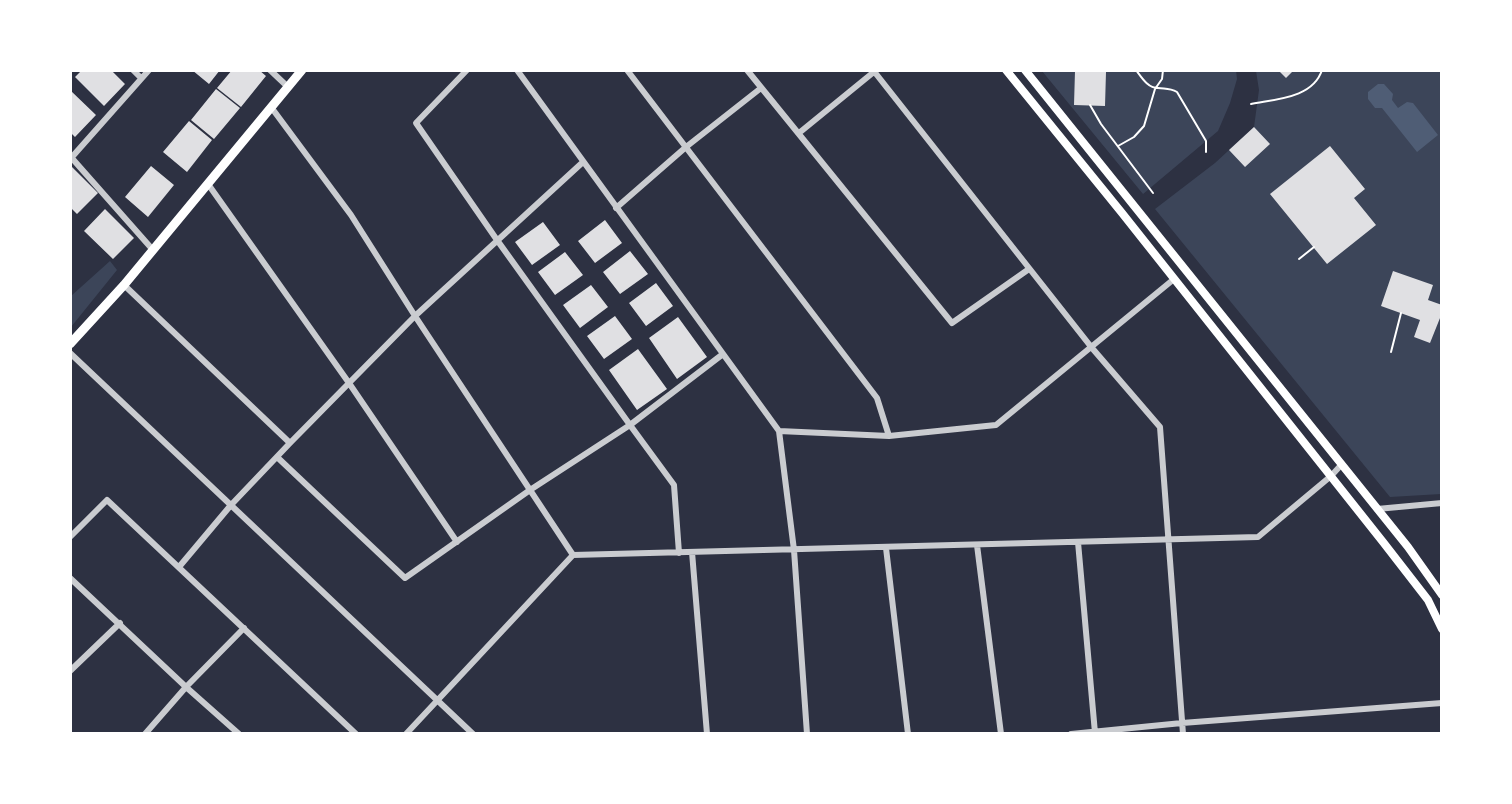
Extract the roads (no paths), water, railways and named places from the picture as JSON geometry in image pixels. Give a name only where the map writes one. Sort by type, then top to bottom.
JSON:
[{"type":"main road","points":[[70,344],[124,285],[302,70]]},
{"type":"main road","points":[[1006,70],[1428,600],[1442,628]]},
{"type":"main road","points":[[1025,70],[1408,547],[1442,595]]},
{"type":"street","points":[[133,70],[141,78]]},
{"type":"street","points":[[149,70],[71,157],[153,250]]},
{"type":"street","points":[[270,70],[288,87]]},
{"type":"street","points":[[467,70],[416,123],[497,240],[674,485],[679,553]]},
{"type":"street","points":[[517,70],[779,431],[794,550],[807,734]]},
{"type":"street","points":[[627,70],[877,399],[889,436]]},
{"type":"street","points":[[747,70],[952,323],[1029,269]]},
{"type":"street","points":[[799,133],[875,71],[1092,348],[1160,427],[1183,734]]},
{"type":"street","points":[[616,208],[686,147],[761,88]]},
{"type":"street","points":[[271,107],[351,215],[573,555]]},
{"type":"street","points":[[179,567],[231,505],[276,457],[415,316],[584,162]]},
{"type":"street","points":[[207,184],[349,383],[457,542]]},
{"type":"street","points":[[779,431],[889,436],[996,425],[1174,279]]},
{"type":"street","points":[[124,285],[290,443]]},
{"type":"street","points":[[70,353],[472,734]]},
{"type":"street","points":[[276,457],[405,578],[530,490],[630,425],[723,354]]},
{"type":"street","points":[[406,734],[573,555],[1258,537],[1331,476],[1342,464]]},
{"type":"street","points":[[70,537],[107,500],[356,734]]},
{"type":"street","points":[[1377,508],[1442,503]]},
{"type":"street","points":[[1078,542],[1095,732]]},
{"type":"street","points":[[977,545],[1001,734]]},
{"type":"street","points":[[886,548],[908,734]]},
{"type":"street","points":[[692,552],[707,734]]},
{"type":"street","points":[[70,578],[239,734]]},
{"type":"street","points":[[70,672],[120,623]]},
{"type":"street","points":[[145,734],[186,687],[244,628]]},
{"type":"street","points":[[1071,734],[1442,703]]}]
